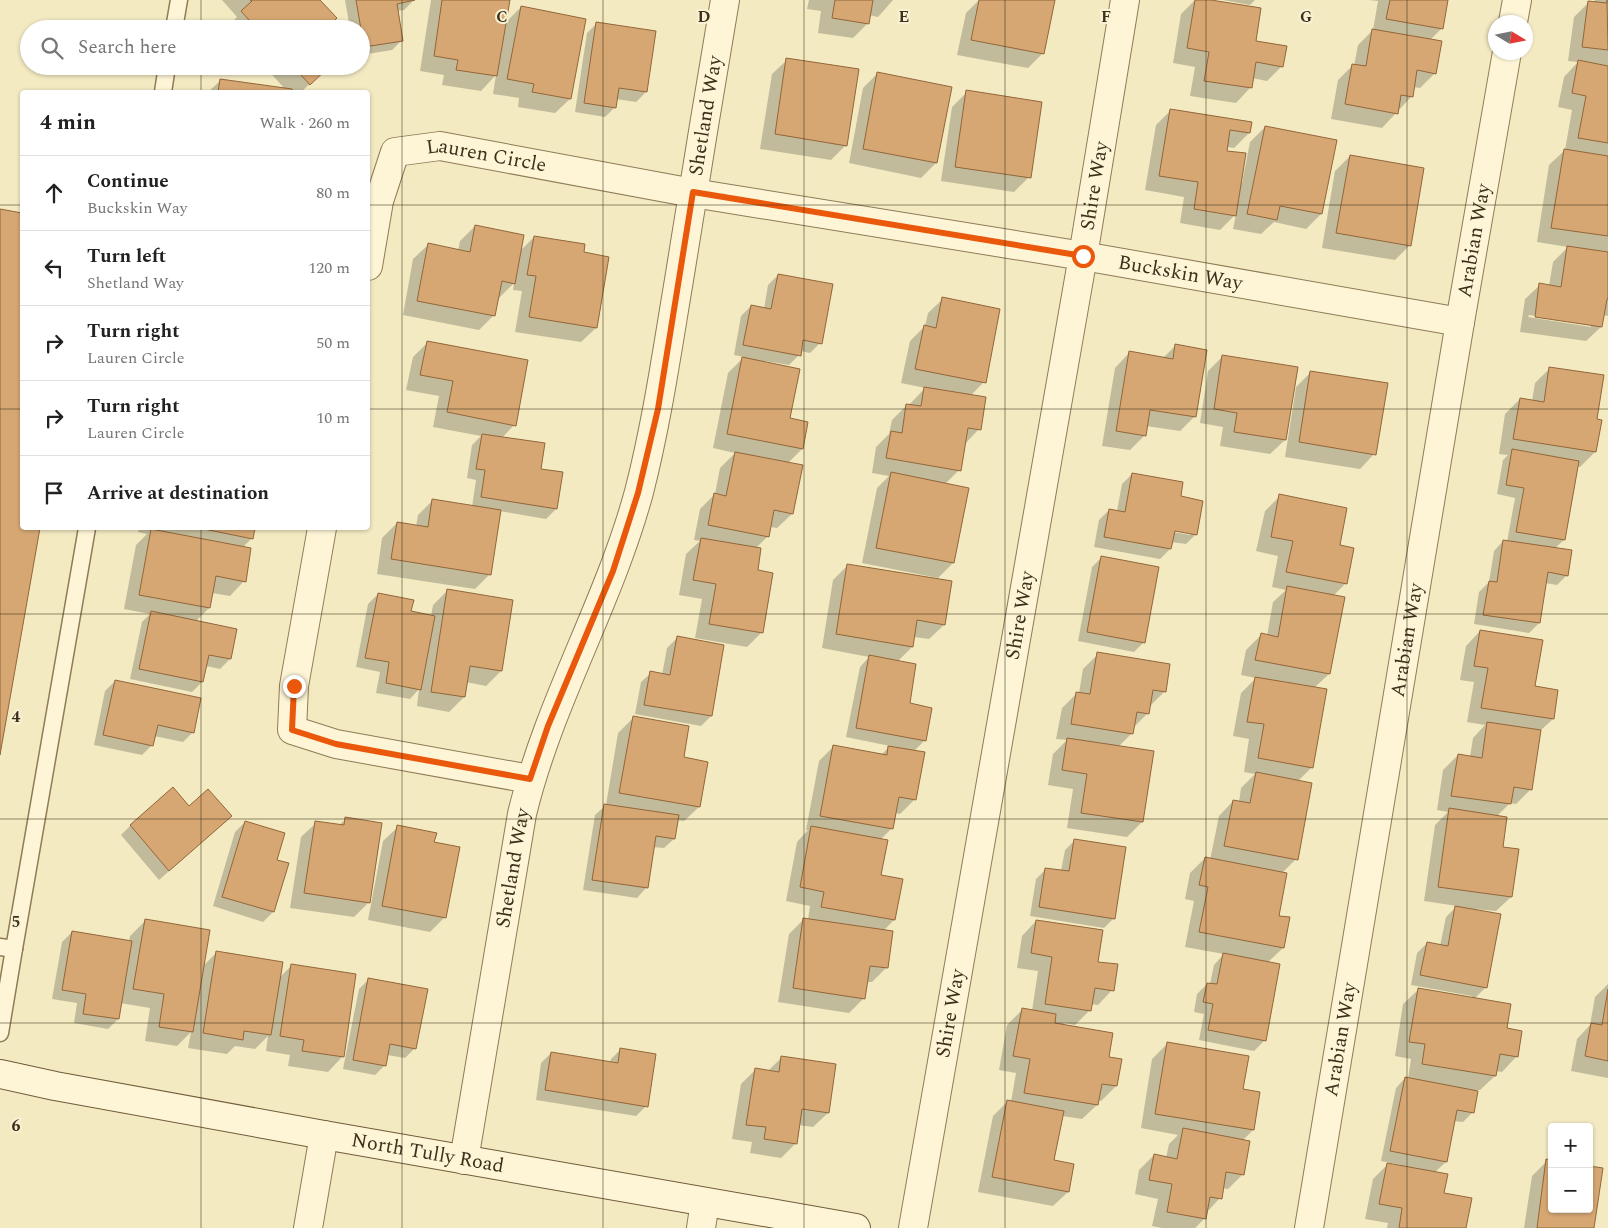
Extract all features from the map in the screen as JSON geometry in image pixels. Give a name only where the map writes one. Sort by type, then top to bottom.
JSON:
[{"type":"street","name":"Shetland Way","points":[[464,1160],[520,824],[530,779],[548,726],[613,571],[638,493],[658,409],[725,0]]},
{"type":"street","name":"Shire Way","points":[[913,1228],[1083,256],[1125,0]]},
{"type":"street","points":[[1514,15],[1517,0]]},
{"type":"street","name":"Arabian Way","points":[[1308,1228],[1506,60]]},
{"type":"street","name":"Lauren Circle","points":[[370,254],[379,200],[395,152],[440,146],[693,192]]},
{"type":"street","name":"Buckskin Way","points":[[693,192],[1083,256],[1460,322]]},
{"type":"street","points":[[322,530],[294,686],[292,730],[336,744],[530,779]]},
{"type":"street","name":"North Tully Road","points":[[0,1074],[55,1086],[464,1160],[703,1215],[856,1228]]},
{"type":"street","points":[[308,1228],[324,1135]]},
{"type":"lane","points":[[176,20],[179,0]]},
{"type":"lane","points":[[163,90],[166,75]]},
{"type":"lane","points":[[0,1033],[7,948],[87,530]]},
{"type":"building","points":[[250,0],[320,0],[337,18],[335,20],[249,20],[241,11],[252,1]]},
{"type":"building","points":[[356,0],[415,0],[397,4],[403,41],[370,46],[370,20],[359,20]]},
{"type":"building","points":[[442,0],[510,0],[497,76],[456,70],[458,60],[434,56]]},
{"type":"building","points":[[835,0],[873,0],[869,24],[832,18]]},
{"type":"building","points":[[979,0],[1055,0],[1044,54],[971,40]]},
{"type":"building","points":[[1195,0],[1211,0],[1261,8],[1256,41],[1287,46],[1283,67],[1256,62],[1252,88],[1204,81],[1209,52],[1187,48]]},
{"type":"building","points":[[1390,0],[1448,0],[1443,29],[1386,19]]},
{"type":"building","points":[[1607,0],[1608,50],[1582,47],[1588,1],[1607,3]]},
{"type":"building","points":[[521,6],[586,19],[571,99],[532,92],[534,84],[507,79]]},
{"type":"building","points":[[596,22],[656,31],[647,92],[619,88],[616,108],[584,103]]},
{"type":"building","points":[[1372,29],[1442,41],[1436,74],[1417,70],[1413,97],[1401,95],[1398,114],[1345,104],[1352,64],[1366,66]]},
{"type":"building","points":[[786,58],[859,69],[847,146],[775,134]]},
{"type":"building","points":[[1578,60],[1608,66],[1608,143],[1578,138],[1586,96],[1572,93]]},
{"type":"building","points":[[877,72],[952,87],[937,163],[863,149]]},
{"type":"building","points":[[301,75],[321,75],[310,85]]},
{"type":"building","points":[[220,79],[292,89],[292,90],[218,90]]},
{"type":"building","points":[[966,90],[1042,102],[1031,178],[955,167]]},
{"type":"building","points":[[1170,109],[1252,122],[1250,133],[1230,130],[1227,151],[1246,153],[1236,216],[1194,209],[1198,182],[1159,176]]},
{"type":"building","points":[[1265,126],[1337,140],[1322,214],[1280,206],[1277,220],[1247,214]]},
{"type":"building","points":[[1564,149],[1608,156],[1608,236],[1551,228]]},
{"type":"building","points":[[1350,155],[1424,168],[1411,246],[1336,233]]},
{"type":"building","points":[[0,209],[20,213],[20,530],[40,530],[0,755]]},
{"type":"building","points":[[475,225],[524,235],[515,284],[502,281],[495,316],[417,301],[428,243],[470,252]]},
{"type":"building","points":[[534,236],[585,244],[584,252],[609,257],[597,328],[529,317],[536,276],[527,275]]},
{"type":"building","points":[[1567,246],[1608,252],[1608,299],[1602,327],[1535,317],[1539,283],[1561,287]]},
{"type":"building","points":[[778,274],[833,284],[822,344],[803,340],[801,356],[743,345],[751,305],[771,309]]},
{"type":"building","points":[[942,297],[1000,309],[986,383],[915,369],[924,325],[936,328]]},
{"type":"building","points":[[427,341],[528,360],[516,426],[447,412],[453,381],[420,375]]},
{"type":"building","points":[[1175,344],[1207,350],[1196,417],[1150,410],[1146,436],[1116,431],[1129,351],[1173,359]]},
{"type":"building","points":[[1222,355],[1298,367],[1286,440],[1234,432],[1237,413],[1214,409]]},
{"type":"building","points":[[742,357],[800,369],[790,418],[808,422],[803,449],[727,434]]},
{"type":"building","points":[[1549,367],[1604,375],[1597,419],[1602,420],[1596,452],[1513,439],[1520,398],[1544,402]]},
{"type":"building","points":[[1310,371],[1388,383],[1376,455],[1299,442]]},
{"type":"building","points":[[924,387],[986,397],[981,430],[968,428],[961,471],[886,458],[891,431],[902,433],[906,404],[921,406]]},
{"type":"building","points":[[482,434],[545,443],[541,469],[563,472],[557,509],[481,497],[485,470],[476,469]]},
{"type":"building","points":[[1512,449],[1579,461],[1565,540],[1516,532],[1524,488],[1506,485]]},
{"type":"building","points":[[735,452],[803,465],[793,514],[774,510],[769,537],[708,525],[714,493],[726,496]]},
{"type":"building","points":[[891,472],[969,488],[954,563],[876,548]]},
{"type":"building","points":[[1132,473],[1183,482],[1181,496],[1203,501],[1197,535],[1175,531],[1171,549],[1104,537],[1109,509],[1125,512]]},
{"type":"building","points":[[1279,494],[1347,508],[1340,545],[1354,548],[1347,584],[1286,572],[1293,541],[1271,537]]},
{"type":"building","points":[[432,499],[501,510],[491,575],[391,559],[397,522],[428,527]]},
{"type":"building","points":[[151,530],[251,548],[246,582],[216,576],[210,608],[139,595]]},
{"type":"building","points":[[209,530],[255,530],[253,539]]},
{"type":"building","points":[[701,538],[761,548],[758,570],[773,573],[763,633],[709,624],[716,584],[693,580]]},
{"type":"building","points":[[1503,540],[1572,550],[1568,576],[1548,572],[1540,623],[1483,615],[1489,581],[1497,582]]},
{"type":"building","points":[[1101,556],[1159,567],[1145,643],[1087,632]]},
{"type":"building","points":[[847,564],[952,581],[945,625],[917,620],[913,647],[836,634]]},
{"type":"building","points":[[1287,586],[1345,597],[1330,674],[1255,660],[1261,633],[1278,637]]},
{"type":"building","points":[[447,589],[513,600],[502,671],[470,666],[465,697],[431,692]]},
{"type":"building","points":[[378,593],[414,600],[411,611],[435,616],[421,690],[386,683],[389,662],[365,658]]},
{"type":"building","points":[[151,611],[237,629],[231,659],[209,655],[203,682],[139,669]]},
{"type":"building","points":[[1480,630],[1543,640],[1535,686],[1558,690],[1554,719],[1481,708],[1488,668],[1474,666]]},
{"type":"building","points":[[677,636],[724,645],[712,716],[644,705],[650,671],[670,675]]},
{"type":"building","points":[[1097,652],[1170,664],[1166,692],[1153,690],[1149,714],[1137,712],[1133,734],[1071,724],[1076,692],[1090,694]]},
{"type":"building","points":[[869,655],[916,664],[910,703],[932,708],[926,741],[856,728]]},
{"type":"building","points":[[1255,677],[1327,689],[1313,768],[1258,758],[1264,724],[1247,722]]},
{"type":"building","points":[[115,680],[201,698],[194,733],[158,725],[153,746],[103,735]]},
{"type":"building","points":[[633,716],[689,726],[684,757],[708,762],[700,807],[619,793]]},
{"type":"building","points":[[1487,722],[1541,730],[1532,790],[1514,787],[1511,804],[1451,796],[1458,754],[1482,758]]},
{"type":"building","points":[[1067,738],[1154,751],[1143,822],[1081,813],[1087,774],[1062,770]]},
{"type":"building","points":[[833,745],[887,755],[888,746],[925,752],[916,800],[899,797],[893,829],[820,816]]},
{"type":"building","points":[[1256,772],[1312,783],[1298,860],[1224,846],[1233,800],[1250,803]]},
{"type":"building","points":[[173,787],[189,806],[208,789],[232,816],[169,871],[130,825]]},
{"type":"building","points":[[604,804],[679,815],[675,839],[656,836],[648,888],[592,880]]},
{"type":"building","points":[[1449,808],[1507,817],[1503,847],[1519,849],[1512,897],[1438,887]]},
{"type":"building","points":[[345,817],[382,823],[370,903],[304,893],[315,821],[344,825]]},
{"type":"building","points":[[245,821],[285,833],[277,860],[289,863],[274,912],[222,897]]},
{"type":"building","points":[[397,825],[437,833],[434,842],[460,847],[446,918],[382,906]]},
{"type":"building","points":[[811,826],[888,840],[881,875],[903,879],[895,920],[821,907],[824,892],[800,887]]},
{"type":"building","points":[[1074,839],[1126,847],[1115,919],[1039,907],[1045,868],[1069,871]]},
{"type":"building","points":[[1205,857],[1287,873],[1279,916],[1290,917],[1284,948],[1199,932],[1208,887],[1199,885]]},
{"type":"building","points":[[1455,906],[1501,914],[1487,988],[1420,975],[1427,942],[1448,946]]},
{"type":"building","points":[[803,918],[893,931],[888,968],[870,966],[865,999],[793,988]]},
{"type":"building","points":[[145,919],[210,930],[193,1032],[159,1027],[164,994],[133,989]]},
{"type":"building","points":[[1036,920],[1103,930],[1098,962],[1118,964],[1114,991],[1095,988],[1091,1011],[1045,1004],[1052,957],[1031,953]]},
{"type":"building","points":[[72,931],[132,941],[119,1019],[83,1014],[86,994],[62,990]]},
{"type":"building","points":[[216,951],[283,962],[271,1035],[244,1031],[243,1040],[203,1033]]},
{"type":"building","points":[[1223,953],[1280,964],[1266,1041],[1208,1030],[1213,1004],[1203,1002],[1207,983],[1217,984]]},
{"type":"building","points":[[291,964],[356,974],[344,1057],[302,1051],[304,1040],[280,1036]]},
{"type":"building","points":[[368,978],[428,989],[416,1049],[390,1044],[386,1066],[353,1060]]},
{"type":"building","points":[[1418,988],[1511,1004],[1507,1028],[1522,1031],[1518,1057],[1500,1054],[1496,1076],[1422,1064],[1425,1044],[1409,1042]]},
{"type":"building","points":[[1608,989],[1608,1061],[1585,1056],[1591,1023],[1602,1025]]},
{"type":"building","points":[[1022,1008],[1056,1014],[1055,1023],[1113,1033],[1109,1057],[1122,1059],[1117,1086],[1102,1084],[1098,1105],[1024,1093],[1030,1059],[1013,1056]]},
{"type":"building","points":[[1167,1042],[1249,1056],[1243,1089],[1260,1092],[1254,1130],[1155,1114]]},
{"type":"building","points":[[620,1048],[656,1054],[648,1107],[545,1090],[551,1052],[618,1063]]},
{"type":"building","points":[[781,1056],[836,1064],[829,1113],[802,1109],[797,1144],[764,1139],[766,1127],[746,1125],[755,1068],[779,1072]]},
{"type":"building","points":[[1405,1077],[1478,1091],[1474,1113],[1457,1110],[1447,1162],[1390,1151]]},
{"type":"building","points":[[1007,1100],[1064,1111],[1054,1160],[1074,1164],[1069,1192],[992,1177]]},
{"type":"building","points":[[1183,1128],[1250,1141],[1244,1175],[1226,1172],[1222,1199],[1210,1197],[1206,1219],[1167,1212],[1172,1184],[1149,1180],[1154,1154],[1177,1159]]},
{"type":"building","points":[[1546,1159],[1548,1159],[1548,1213],[1593,1213],[1593,1167],[1603,1168],[1594,1228],[1537,1228]]},
{"type":"building","points":[[1387,1163],[1448,1174],[1444,1193],[1472,1198],[1466,1228],[1399,1228],[1402,1208],[1379,1204]]},
{"type":"route","points":[[294,686],[292,730],[336,744],[530,779],[548,726],[613,571],[638,493],[658,409],[693,192],[1083,256]]}]
